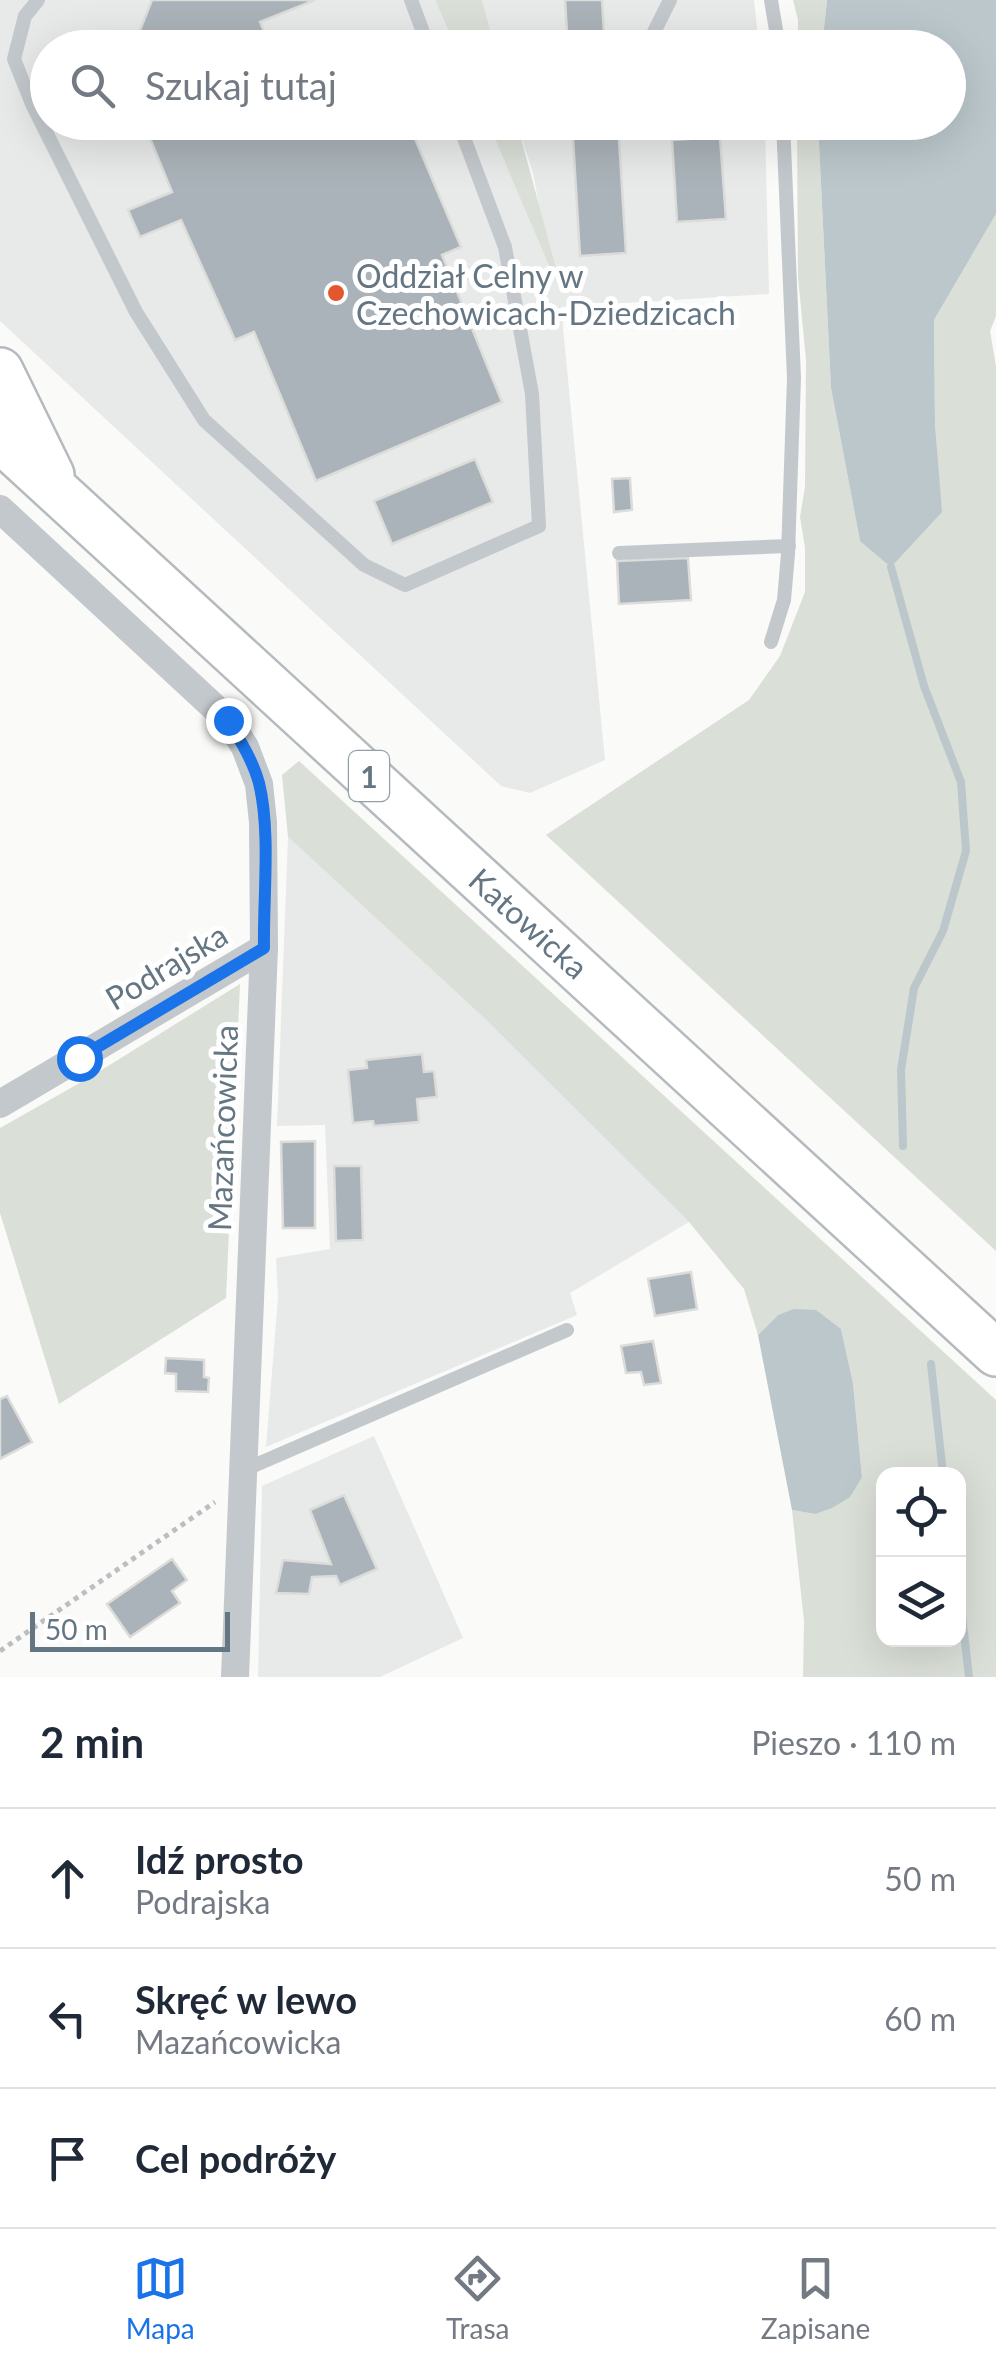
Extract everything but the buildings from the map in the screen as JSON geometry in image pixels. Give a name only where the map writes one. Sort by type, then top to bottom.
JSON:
[{"type":"main road","name":"Katowicka","points":[[0,371],[61,495]]},
{"type":"main road","name":"Katowicka","points":[[0,439],[996,1353]]},
{"type":"street","name":"Mazańcowicka","points":[[0,509],[228,720],[259,784],[264,948],[235,1677]]},
{"type":"street","name":"Podrajska","points":[[0,1104],[264,948]]},
{"type":"lane","points":[[30,99],[14,58],[25,16],[38,0]]},
{"type":"lane","points":[[411,0],[422,30]]},
{"type":"lane","points":[[655,30],[670,0]]},
{"type":"lane","points":[[771,0],[776,30]]},
{"type":"lane","points":[[50,140],[136,312],[204,420],[364,565],[405,585],[538,526],[532,394],[505,247],[465,140]]},
{"type":"lane","points":[[771,642],[784,600],[789,546],[794,378],[784,140]]},
{"type":"lane","points":[[619,554],[789,546]]},
{"type":"lane","points":[[243,1476],[566,1330]]},
{"type":"path","points":[[0,1652],[243,1476]]},
{"type":"shaded area","points":[[0,0],[435,0],[448,30],[30,30],[30,140],[495,140],[552,273],[533,173],[522,140],[765,140],[769,294],[561,307],[605,760],[530,793],[501,786],[0,321]]},
{"type":"shaded area","points":[[435,0],[482,0],[490,30],[448,30]]},
{"type":"shaded area","points":[[482,0],[754,0],[757,30],[490,30]]},
{"type":"shaded area","points":[[793,0],[827,0],[824,30],[798,30]]},
{"type":"shaded area","points":[[827,0],[996,0],[996,214],[934,320],[935,424],[942,512],[891,567],[860,541],[831,388],[819,140],[966,140],[966,30],[824,30]]},
{"type":"shaded area","points":[[495,140],[522,140],[557,272],[552,273]]},
{"type":"shaded area","points":[[797,140],[819,140],[831,388],[860,541],[941,512],[934,320],[996,214],[996,316],[990,331],[996,366],[996,1251],[546,835],[749,700],[780,656],[805,592],[800,517],[805,487],[806,360],[798,277]]},
{"type":"shaded area","points":[[299,761],[996,1400],[996,1677],[803,1677],[804,1621],[792,1510],[815,1514],[862,1477],[853,1383],[841,1329],[778,1315],[758,1335],[744,1289],[689,1222],[482,1016],[288,837],[282,775]]},
{"type":"shaded area","points":[[288,837],[482,1016],[689,1222],[570,1293],[577,1315],[266,1447],[278,1297],[276,1258],[330,1249],[325,1125],[277,1126]]},
{"type":"shaded area","points":[[240,984],[226,1298],[59,1404],[0,1213],[0,1128]]},
{"type":"shaded area","points":[[794,1309],[816,1310],[841,1329],[853,1383],[862,1477],[850,1497],[815,1514],[792,1510],[758,1335],[778,1315]]},
{"type":"shaded area","points":[[374,1436],[463,1638],[380,1677],[258,1677],[262,1486]]},
{"type":"waterway","points":[[891,567],[924,686],[961,782],[966,851],[943,931],[914,988],[901,1070],[903,1146]]},
{"type":"waterway","points":[[931,1364],[942,1467]]},
{"type":"waterway","points":[[966,1647],[969,1677]]},
{"type":"place","name":"Oddział Celny w Czechowicach-Dziedzicach","points":[[336,293]]},
{"type":"route","points":[[79,1058],[264,948],[259,784],[228,720]]}]
